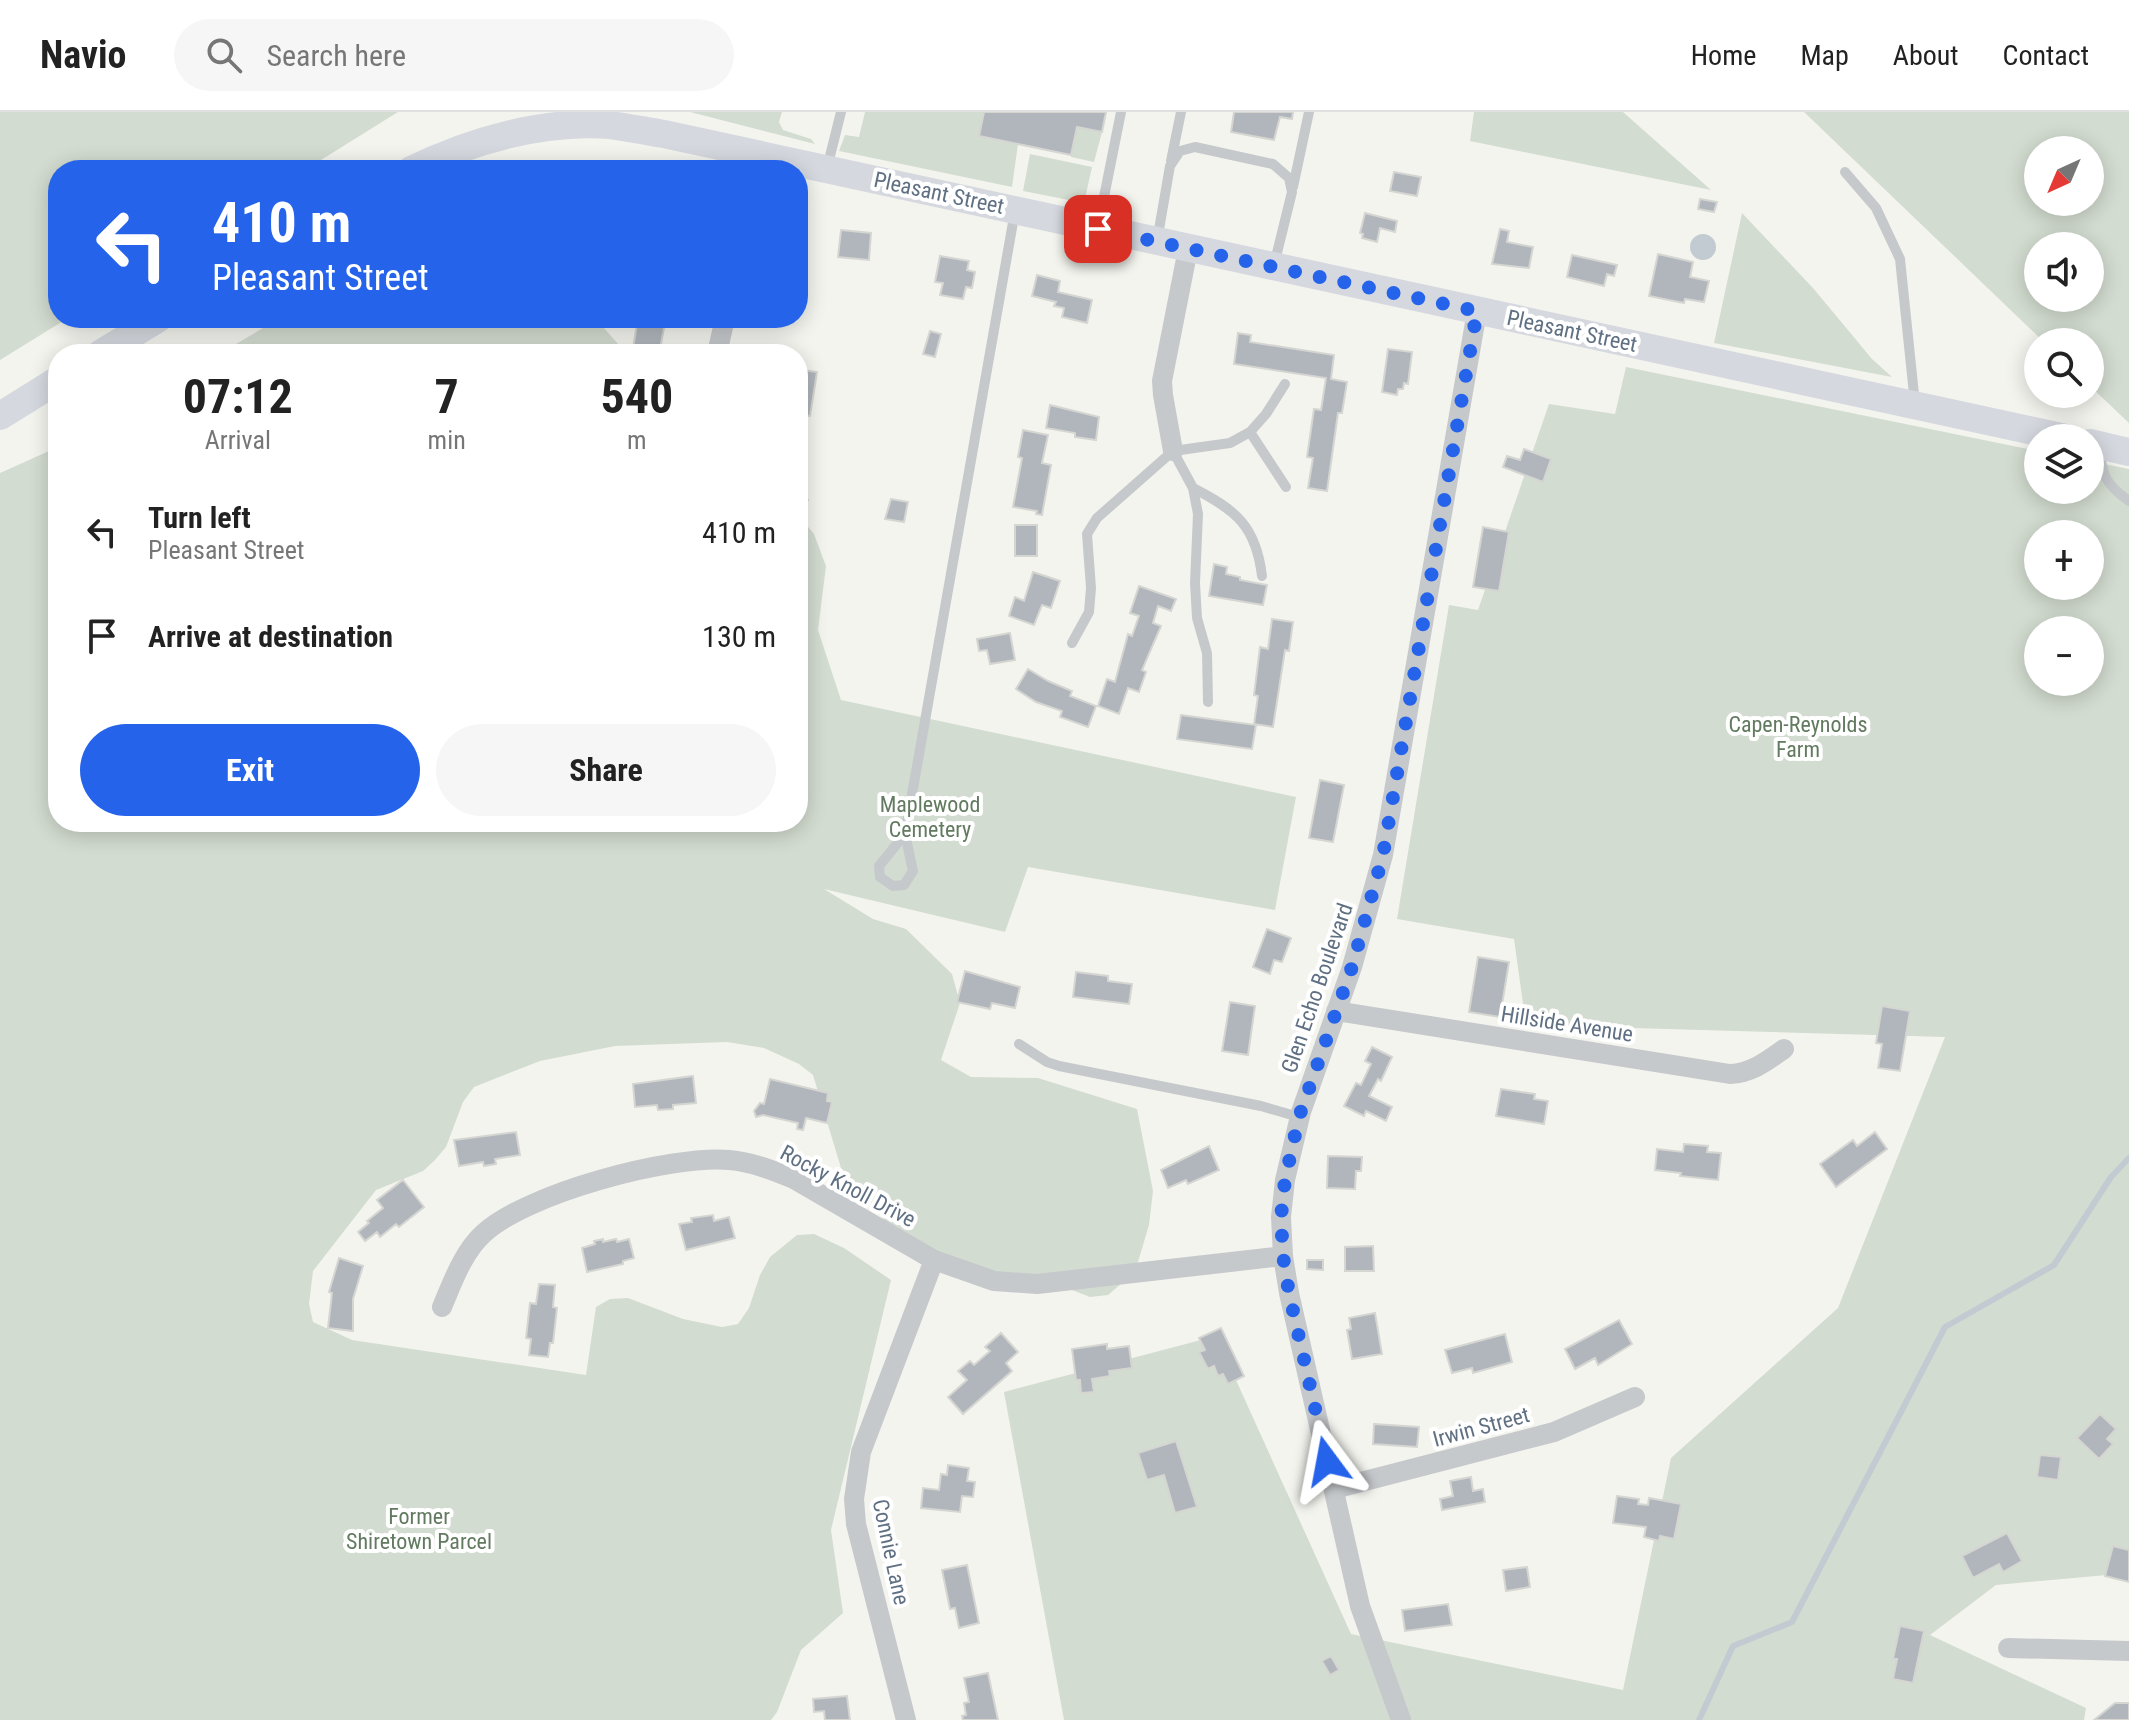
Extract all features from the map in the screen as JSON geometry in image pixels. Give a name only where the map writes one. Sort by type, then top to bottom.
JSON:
[{"type":"main road","name":"Pleasant Street","points":[[434,160],[465,146],[503,137],[610,119],[748,160]]},
{"type":"main road","name":"Pleasant Street","points":[[808,168],[1015,209],[2024,429]]},
{"type":"main road","points":[[116,344],[143,328]]},
{"type":"main road","points":[[0,416],[48,386]]},
{"type":"main road","points":[[2104,446],[2129,452]]},
{"type":"street","points":[[1173,451],[1162,381],[1188,249]]},
{"type":"street","name":"Glen Echo Boulevard","points":[[1401,1720],[1367,1629],[1289,1293],[1281,1217],[1285,1180],[1299,1117],[1366,921],[1386,841],[1477,311]]},
{"type":"street","name":"Hillside Avenue","points":[[1336,1011],[1730,1074],[1755,1069],[1784,1049]]},
{"type":"street","name":"Rocky Knoll Drive","points":[[442,1307],[467,1255],[482,1235],[510,1214],[579,1186],[617,1175],[699,1160],[726,1159],[751,1163],[782,1174],[934,1260],[994,1281],[1037,1284],[1283,1256]]},
{"type":"street","name":"Connie Lane","points":[[906,1720],[856,1524],[854,1499],[861,1452],[934,1260]]},
{"type":"street","name":"Irwin Street","points":[[1334,1489],[1542,1436],[1635,1397]]},
{"type":"street","points":[[2008,1648],[2129,1651]]},
{"type":"lane","points":[[826,170],[841,112]]},
{"type":"lane","points":[[1098,229],[1121,112]]},
{"type":"lane","points":[[1157,242],[1181,112]]},
{"type":"lane","points":[[1273,267],[1309,112]]},
{"type":"lane","points":[[1170,166],[1180,151],[1187,148],[1273,164],[1289,178],[1292,192]]},
{"type":"lane","points":[[1845,172],[1876,208],[1900,259],[1915,405]]},
{"type":"lane","points":[[905,834],[879,866],[880,877],[893,886],[909,881],[913,871],[905,834],[1015,209]]},
{"type":"lane","points":[[1072,643],[1089,612],[1091,588],[1087,534],[1097,518],[1173,451],[1230,443],[1250,432],[1285,384]]},
{"type":"lane","points":[[1250,432],[1286,487]]},
{"type":"lane","points":[[1173,451],[1193,488],[1198,514],[1195,583],[1197,618],[1207,653],[1208,702]]},
{"type":"lane","points":[[2104,477],[2129,501]]},
{"type":"lane","points":[[1193,488],[1234,511],[1244,523],[1259,555],[1262,576]]},
{"type":"lane","points":[[1019,1044],[1059,1066],[1261,1106],[1299,1117]]},
{"type":"green space","points":[[0,112],[398,112],[321,160],[48,160],[48,328],[52,328],[0,360]]},
{"type":"green space","points":[[690,112],[782,112],[779,122],[783,130],[811,139],[815,144]]},
{"type":"green space","points":[[865,112],[984,112],[979,136],[1018,144],[1012,187],[839,151],[845,135],[859,137]]},
{"type":"green space","points":[[1474,112],[1623,112],[1711,190],[1470,141]]},
{"type":"green space","points":[[1804,112],[2129,112],[2129,423],[2104,399],[2104,328],[2029,328]]},
{"type":"green space","points":[[1077,127],[1102,132],[1094,162],[1071,157]]},
{"type":"green space","points":[[1030,154],[1092,167],[1084,203],[1023,191]]},
{"type":"green space","points":[[1742,213],[1813,288],[1872,359],[1892,377],[1714,343]]},
{"type":"green space","points":[[263,328],[604,328],[618,344],[236,344]]},
{"type":"green space","name":"Capen-Reynolds Farm","points":[[1626,367],[2024,448],[2024,504],[2104,504],[2104,464],[2129,469],[2129,1573],[1996,1585],[1930,1635],[2086,1708],[2084,1720],[1064,1720],[1004,1392],[1216,1336],[1351,1634],[1623,1690],[1671,1458],[1838,1308],[1945,1037],[1526,1025],[1514,939],[1397,919],[1449,605],[1478,610],[1549,404],[1615,414]]},
{"type":"green space","points":[[48,451],[48,832],[808,832],[808,527],[814,534],[826,566],[818,630],[841,700],[1296,797],[1275,910],[1028,867],[1005,932],[824,889],[873,919],[906,929],[952,974],[960,1003],[941,1060],[971,1077],[1038,1078],[1137,1109],[1153,1191],[1149,1225],[1135,1272],[1108,1295],[1090,1297],[956,1263],[902,1241],[841,1168],[813,1075],[799,1064],[764,1048],[727,1042],[615,1046],[540,1061],[474,1087],[463,1102],[446,1147],[435,1160],[423,1171],[376,1190],[313,1271],[309,1304],[313,1322],[352,1340],[586,1375],[596,1307],[610,1299],[628,1298],[683,1319],[722,1327],[738,1324],[749,1308],[770,1257],[797,1235],[814,1234],[844,1248],[891,1280],[831,1530],[843,1613],[801,1650],[771,1720],[0,1720],[0,473]]},
{"type":"shaded area","points":[[1703,234],[1712,238],[1716,247],[1712,256],[1703,260],[1694,256],[1690,247],[1694,238]]},
{"type":"building","points":[[984,112],[1106,112],[1102,132],[1077,127],[1071,155],[979,136]]},
{"type":"building","points":[[1234,112],[1293,112],[1292,119],[1280,117],[1274,140],[1231,132]]},
{"type":"building","points":[[1394,172],[1421,177],[1417,196],[1390,191]]},
{"type":"building","points":[[1700,199],[1717,202],[1714,212],[1698,209]]},
{"type":"building","points":[[1365,213],[1397,221],[1395,232],[1380,228],[1377,242],[1362,238],[1363,234],[1360,233]]},
{"type":"building","points":[[1500,229],[1509,231],[1507,242],[1533,247],[1529,268],[1492,264]]},
{"type":"building","points":[[841,230],[871,233],[869,260],[838,257]]},
{"type":"building","points":[[1658,254],[1693,262],[1690,277],[1709,281],[1704,302],[1685,299],[1684,303],[1649,296]]},
{"type":"building","points":[[1572,255],[1617,265],[1614,276],[1607,274],[1604,286],[1567,277]]},
{"type":"building","points":[[940,256],[969,261],[967,270],[975,272],[972,288],[966,287],[963,299],[940,295],[943,283],[935,282]]},
{"type":"building","points":[[1037,275],[1060,281],[1058,292],[1092,300],[1087,323],[1062,317],[1064,308],[1054,306],[1056,302],[1032,296]]},
{"type":"building","points":[[636,328],[664,328],[661,344],[634,344]]},
{"type":"building","points":[[930,331],[941,334],[935,357],[923,354]]},
{"type":"building","points":[[1238,333],[1251,335],[1250,342],[1334,355],[1331,379],[1347,382],[1342,413],[1338,413],[1327,491],[1308,488],[1313,458],[1307,457],[1314,409],[1321,410],[1326,378],[1234,364]]},
{"type":"building","points":[[1388,349],[1412,352],[1408,384],[1404,383],[1403,389],[1398,389],[1397,395],[1382,392]]},
{"type":"building","points":[[808,371],[817,372],[808,416]]},
{"type":"building","points":[[1050,405],[1099,417],[1096,440],[1046,428]]},
{"type":"building","points":[[1023,430],[1048,435],[1042,463],[1051,465],[1042,515],[1036,514],[1037,511],[1013,507],[1022,458],[1018,457]]},
{"type":"building","points":[[1524,449],[1551,459],[1543,482],[1503,467],[1507,456],[1520,460]]},
{"type":"building","points":[[891,499],[908,502],[904,522],[885,519]]},
{"type":"building","points":[[1015,525],[1037,525],[1037,556],[1015,556]]},
{"type":"building","points":[[1483,527],[1509,532],[1499,591],[1473,587]]},
{"type":"building","points":[[1214,564],[1227,567],[1226,574],[1240,577],[1240,580],[1267,585],[1263,605],[1209,596]]},
{"type":"building","points":[[1033,572],[1060,581],[1051,608],[1042,605],[1034,625],[1009,616],[1015,597],[1024,601]]},
{"type":"building","points":[[1139,586],[1176,599],[1171,611],[1158,606],[1153,623],[1161,626],[1142,670],[1146,672],[1139,692],[1128,688],[1119,714],[1098,706],[1107,679],[1115,682],[1128,634],[1132,636],[1139,616],[1130,613]]},
{"type":"building","points":[[1272,619],[1293,622],[1289,651],[1285,650],[1273,727],[1254,724],[1260,647],[1268,649]]},
{"type":"building","points":[[1010,633],[1015,660],[990,664],[987,650],[979,651],[977,639]]},
{"type":"building","points":[[1028,669],[1072,691],[1070,696],[1096,706],[1088,727],[1060,717],[1062,711],[1036,702],[1016,689]]},
{"type":"building","points":[[1181,715],[1256,725],[1252,749],[1177,739]]},
{"type":"building","points":[[1320,780],[1344,785],[1333,842],[1309,838]]},
{"type":"building","points":[[1267,929],[1291,938],[1282,962],[1274,960],[1270,974],[1253,967]]},
{"type":"building","points":[[1478,957],[1509,962],[1500,1017],[1469,1012]]},
{"type":"building","points":[[965,971],[1020,987],[1015,1008],[992,1003],[990,1009],[957,1002]]},
{"type":"building","points":[[1076,972],[1108,976],[1108,981],[1132,984],[1129,1004],[1073,997]]},
{"type":"building","points":[[1230,1002],[1255,1006],[1248,1055],[1222,1051]]},
{"type":"building","points":[[1882,1006],[1910,1011],[1900,1071],[1878,1068],[1882,1044],[1876,1043]]},
{"type":"building","points":[[1372,1047],[1392,1057],[1381,1081],[1378,1079],[1369,1096],[1392,1107],[1386,1121],[1366,1111],[1364,1116],[1344,1106],[1356,1083],[1361,1085],[1371,1064],[1365,1061]]},
{"type":"building","points":[[693,1076],[696,1103],[658,1110],[657,1105],[635,1107],[633,1084]]},
{"type":"building","points":[[770,1079],[828,1093],[827,1101],[832,1102],[827,1123],[806,1118],[803,1130],[797,1129],[798,1123],[763,1115],[756,1117],[754,1111],[760,1103],[764,1104]]},
{"type":"building","points":[[1501,1089],[1535,1094],[1534,1099],[1548,1101],[1544,1124],[1496,1116]]},
{"type":"building","points":[[516,1132],[520,1155],[495,1159],[496,1164],[484,1166],[483,1162],[459,1166],[454,1140]]},
{"type":"building","points":[[1875,1132],[1887,1149],[1836,1187],[1820,1164],[1853,1140],[1857,1146]]},
{"type":"building","points":[[1684,1144],[1708,1146],[1707,1152],[1721,1153],[1718,1180],[1655,1170],[1657,1149],[1683,1152]]},
{"type":"building","points":[[1209,1146],[1219,1170],[1188,1184],[1186,1180],[1168,1188],[1161,1170]]},
{"type":"building","points":[[1328,1156],[1362,1157],[1361,1171],[1356,1171],[1355,1189],[1327,1188]]},
{"type":"building","points":[[403,1180],[424,1207],[399,1227],[396,1224],[380,1237],[377,1232],[365,1241],[358,1232],[383,1208],[377,1200]]},
{"type":"building","points":[[713,1215],[714,1221],[729,1217],[735,1238],[686,1250],[679,1224],[692,1222],[691,1218]]},
{"type":"building","points":[[603,1239],[603,1242],[616,1239],[617,1242],[629,1239],[634,1258],[623,1261],[623,1264],[587,1272],[582,1248]]},
{"type":"building","points":[[1373,1246],[1374,1271],[1345,1271],[1345,1247]]},
{"type":"building","points":[[339,1258],[363,1266],[353,1299],[353,1331],[328,1328],[332,1293],[329,1292]]},
{"type":"building","points":[[1307,1260],[1323,1260],[1323,1270],[1307,1269]]},
{"type":"building","points":[[539,1284],[555,1285],[553,1307],[557,1308],[548,1357],[529,1355],[531,1339],[526,1338],[530,1303],[536,1304]]},
{"type":"building","points":[[1375,1313],[1382,1354],[1352,1359],[1347,1330],[1351,1329],[1349,1318]]},
{"type":"building","points":[[1619,1320],[1632,1344],[1598,1365],[1595,1358],[1575,1369],[1565,1349]]},
{"type":"building","points":[[1221,1328],[1244,1376],[1228,1384],[1223,1374],[1218,1376],[1214,1366],[1208,1369],[1199,1352],[1205,1350],[1199,1338]]},
{"type":"building","points":[[1001,1333],[1018,1352],[1006,1363],[1012,1371],[963,1414],[948,1397],[967,1380],[958,1371],[970,1361],[974,1365],[990,1351],[985,1347]]},
{"type":"building","points":[[1505,1334],[1512,1362],[1473,1373],[1472,1368],[1452,1373],[1445,1350]]},
{"type":"building","points":[[1107,1344],[1107,1349],[1129,1346],[1132,1368],[1109,1371],[1110,1376],[1092,1379],[1094,1392],[1081,1393],[1072,1349]]},
{"type":"building","points":[[2100,1414],[2116,1429],[2107,1439],[2113,1444],[2099,1459],[2077,1438]]},
{"type":"building","points":[[1374,1424],[1419,1427],[1417,1447],[1373,1444]]},
{"type":"building","points":[[1176,1441],[1197,1507],[1175,1513],[1164,1475],[1147,1480],[1138,1453]]},
{"type":"building","points":[[2040,1455],[2061,1457],[2058,1480],[2037,1477]]},
{"type":"building","points":[[948,1465],[969,1468],[967,1481],[975,1482],[973,1497],[962,1496],[960,1512],[921,1508],[923,1488],[939,1490],[941,1474],[947,1475]]},
{"type":"building","points":[[1471,1477],[1473,1491],[1483,1489],[1485,1502],[1442,1510],[1440,1499],[1453,1496],[1450,1481]]},
{"type":"building","points":[[1617,1496],[1639,1499],[1638,1504],[1648,1505],[1649,1498],[1681,1504],[1674,1539],[1660,1536],[1659,1541],[1644,1537],[1646,1527],[1613,1523]]},
{"type":"building","points":[[2007,1533],[2022,1561],[2003,1572],[1999,1564],[1973,1578],[1962,1556]]},
{"type":"building","points":[[2113,1546],[2129,1550],[2129,1582],[2105,1576]]},
{"type":"building","points":[[967,1565],[979,1623],[959,1628],[955,1608],[950,1609],[942,1570]]},
{"type":"building","points":[[1527,1567],[1530,1587],[1506,1591],[1503,1570]]},
{"type":"building","points":[[1448,1604],[1452,1625],[1405,1631],[1402,1610]]},
{"type":"building","points":[[1900,1626],[1924,1631],[1913,1683],[1893,1679],[1897,1659],[1893,1659]]},
{"type":"building","points":[[1331,1656],[1339,1670],[1330,1675],[1322,1661]]},
{"type":"building","points":[[988,1673],[998,1720],[963,1720],[962,1716],[966,1715],[964,1703],[969,1702],[964,1678]]},
{"type":"building","points":[[847,1696],[850,1720],[825,1720],[824,1711],[814,1712],[813,1699]]},
{"type":"building","points":[[2115,1703],[2129,1703],[2129,1720],[2094,1720]]},
{"type":"waterway","points":[[1699,1720],[1733,1646],[1792,1622],[1945,1327],[2054,1265],[2111,1177],[2129,1158]]},
{"type":"route","points":[[1098,229],[1477,311],[1383,855],[1352,967],[1299,1117],[1285,1180],[1281,1217],[1283,1256],[1327,1461]]},
{"type":"park label","name":"Maplewood Cemetery","points":[[930,816]]},
{"type":"park label","name":"Former Shiretown Parcel","points":[[419,1528]]}]
